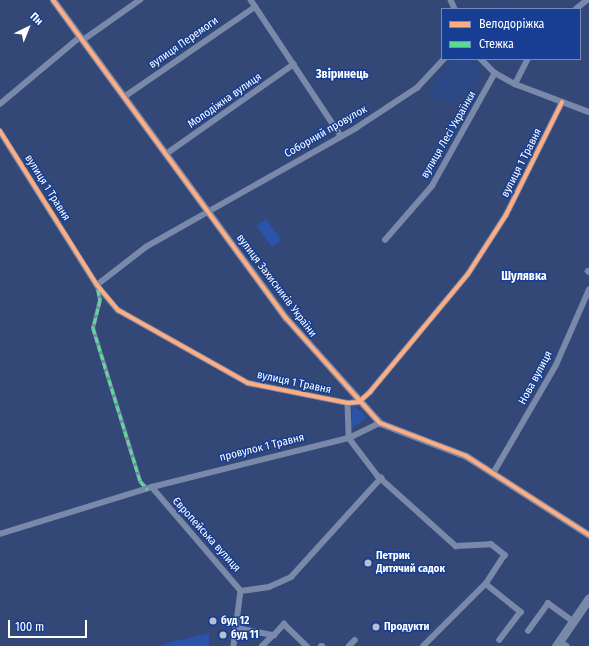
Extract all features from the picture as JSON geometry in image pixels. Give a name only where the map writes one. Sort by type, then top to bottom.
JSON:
[{"type":"main road","points":[[561,644],[573,621],[589,598]]},
{"type":"street","name":"вулиця Захисників України","points":[[53,0],[286,318],[359,402],[380,423],[426,439],[494,472],[589,535]]},
{"type":"street","points":[[0,104],[82,38],[140,0]]},
{"type":"street","points":[[251,0],[341,136]]},
{"type":"street","points":[[577,8],[587,0]]},
{"type":"street","name":"вулиця Перемоги","points":[[124,96],[255,6]]},
{"type":"street","name":"Соборний провулок","points":[[97,285],[146,247],[210,213],[341,136],[417,88],[443,60]]},
{"type":"street","points":[[482,60],[495,73],[515,84],[589,112]]},
{"type":"street","points":[[515,84],[527,60]]},
{"type":"street","name":"Молодіжна вулиця","points":[[166,154],[294,64]]},
{"type":"street","name":"вулиця Лесі Українки","points":[[384,240],[432,186],[495,73]]},
{"type":"street","name":"вулиця 1 Травня","points":[[0,131],[97,285],[127,316],[226,373],[266,388],[348,403],[359,402],[399,360],[492,239],[562,102]]},
{"type":"street","points":[[97,285],[100,300],[93,328],[138,474],[150,488]]},
{"type":"street","name":"Нова вулиця","points":[[494,472],[556,365],[589,290]]},
{"type":"street","points":[[348,403],[349,438],[365,463],[456,546],[491,544],[505,555],[486,584],[424,646]]},
{"type":"street","name":"провулок 1 Травня","points":[[0,534],[150,488],[349,438],[380,423]]},
{"type":"street","points":[[234,646],[241,591],[269,587],[291,577],[381,478]]},
{"type":"street","name":"Європейська вулиця","points":[[150,488],[241,591]]},
{"type":"street","points":[[486,584],[521,612],[500,640]]},
{"type":"street","points":[[528,631],[548,603],[573,621]]},
{"type":"street","points":[[263,646],[284,624],[307,646]]},
{"type":"street","points":[[237,628],[274,635]]},
{"type":"street","points":[[349,646],[355,640]]},
{"type":"shaded area","points":[[454,60],[473,60],[482,77],[474,88],[451,104],[428,95],[446,65]]},
{"type":"shaded area","points":[[266,219],[282,240],[272,247],[256,226]]},
{"type":"shaded area","points":[[353,405],[367,418],[353,427],[351,425]]},
{"type":"shaded area","points":[[209,633],[209,646],[164,646],[163,644]]},
{"type":"waterway","points":[[500,8],[504,0]]},
{"type":"marked path","points":[[98,289],[100,300],[93,328],[140,481],[147,489]]},
{"type":"cycle path","points":[[53,0],[286,318],[380,423],[466,456],[589,535]]},
{"type":"cycle path","points":[[0,131],[97,285],[118,310],[248,383],[348,403],[359,402],[370,392],[468,274],[506,215],[562,102]]},
{"type":"place","name":"Петрик Дитячий садок","points":[[368,563]]},
{"type":"place","name":"буд 12","points":[[213,621]]},
{"type":"place","name":"Продукти","points":[[376,627]]},
{"type":"place","name":"буд 11","points":[[223,635]]},
{"type":"district","name":"Звіринець","points":[[342,75]]},
{"type":"district","name":"Шулявка","points":[[524,277]]}]
